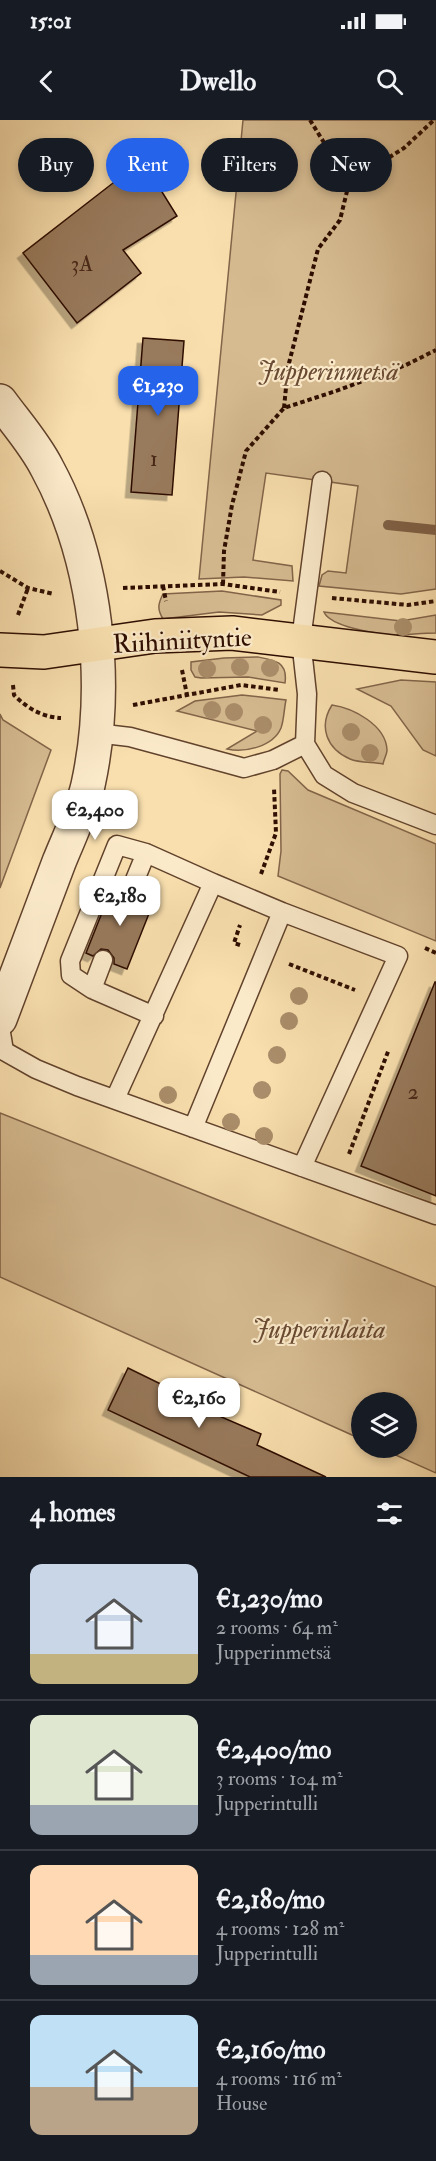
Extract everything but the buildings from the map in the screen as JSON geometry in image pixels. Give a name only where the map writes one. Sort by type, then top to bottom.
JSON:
[{"type":"main road","name":"Riihiniityntie","points":[[0,650],[44,652],[155,636],[232,633],[436,657]]},
{"type":"street","points":[[0,401],[47,466],[80,545],[96,645],[97,722],[87,788],[0,1019]]},
{"type":"lane","points":[[322,481],[301,640],[307,694],[304,744],[324,774],[353,793],[436,825]]},
{"type":"lane","points":[[97,722],[130,737],[244,768],[273,760],[304,744]]},
{"type":"lane","points":[[154,1016],[92,989],[71,975],[70,961],[117,844],[146,854],[282,912],[398,956],[302,1167]]},
{"type":"lane","points":[[130,892],[146,854]]},
{"type":"lane","points":[[115,1100],[213,883]]},
{"type":"lane","points":[[193,1128],[282,912]]},
{"type":"lane","points":[[92,989],[103,960]]},
{"type":"lane","points":[[0,1027],[4,1051],[36,1069],[115,1100],[436,1215]]},
{"type":"path","points":[[310,120],[321,138]]},
{"type":"path","points":[[392,156],[404,148],[434,120]]},
{"type":"path","points":[[284,408],[288,367],[318,249],[340,220],[348,192]]},
{"type":"path","points":[[223,584],[224,551],[232,505],[246,451],[284,408],[336,391],[436,350]]},
{"type":"path","points":[[0,571],[28,588],[48,594],[69,596],[112,588],[223,584],[307,596],[408,604],[436,601]]},
{"type":"path","points":[[97,722],[241,686],[307,694]]},
{"type":"path","points":[[273,760],[276,833],[234,943],[379,999]]},
{"type":"path","points":[[421,958],[425,948],[436,953]]},
{"type":"path","points":[[340,1180],[389,1048]]},
{"type":"green space","name":"Jupperinmetsä","points":[[243,120],[436,120],[436,589],[401,594],[319,586],[322,575],[328,571],[346,573],[358,486],[266,473],[253,560],[292,566],[293,581],[244,577],[199,579],[236,192],[298,192],[298,138],[241,138]]},
{"type":"green space","points":[[222,591],[281,600],[281,605],[262,615],[219,612],[163,619],[159,609],[163,594]]},
{"type":"green space","points":[[324,612],[401,621],[436,615],[436,633],[393,635],[366,631],[335,622]]},
{"type":"green space","points":[[258,657],[279,663],[284,670],[285,683],[248,677],[201,678],[195,677],[191,670],[191,662]]},
{"type":"green space","points":[[401,680],[436,682],[436,756],[423,750],[391,706],[357,689]]},
{"type":"green space","points":[[242,695],[286,700],[281,728],[272,740],[265,744],[249,749],[227,749],[257,731],[177,711],[195,701]]},
{"type":"green space","points":[[332,705],[358,714],[375,726],[385,741],[387,752],[383,764],[354,760],[342,755],[336,749],[325,729]]},
{"type":"green space","points":[[0,714],[3,720],[51,750],[0,888]]},
{"type":"green space","points":[[282,770],[288,771],[308,790],[436,844],[436,941],[278,876],[281,851],[280,774]]},
{"type":"green space","name":"Jupperinlaita","points":[[0,1113],[436,1287],[436,1473],[402,1458],[417,1458],[417,1392],[351,1392],[351,1435],[0,1277]]},
{"type":"waterway","points":[[388,525],[436,530]]}]
